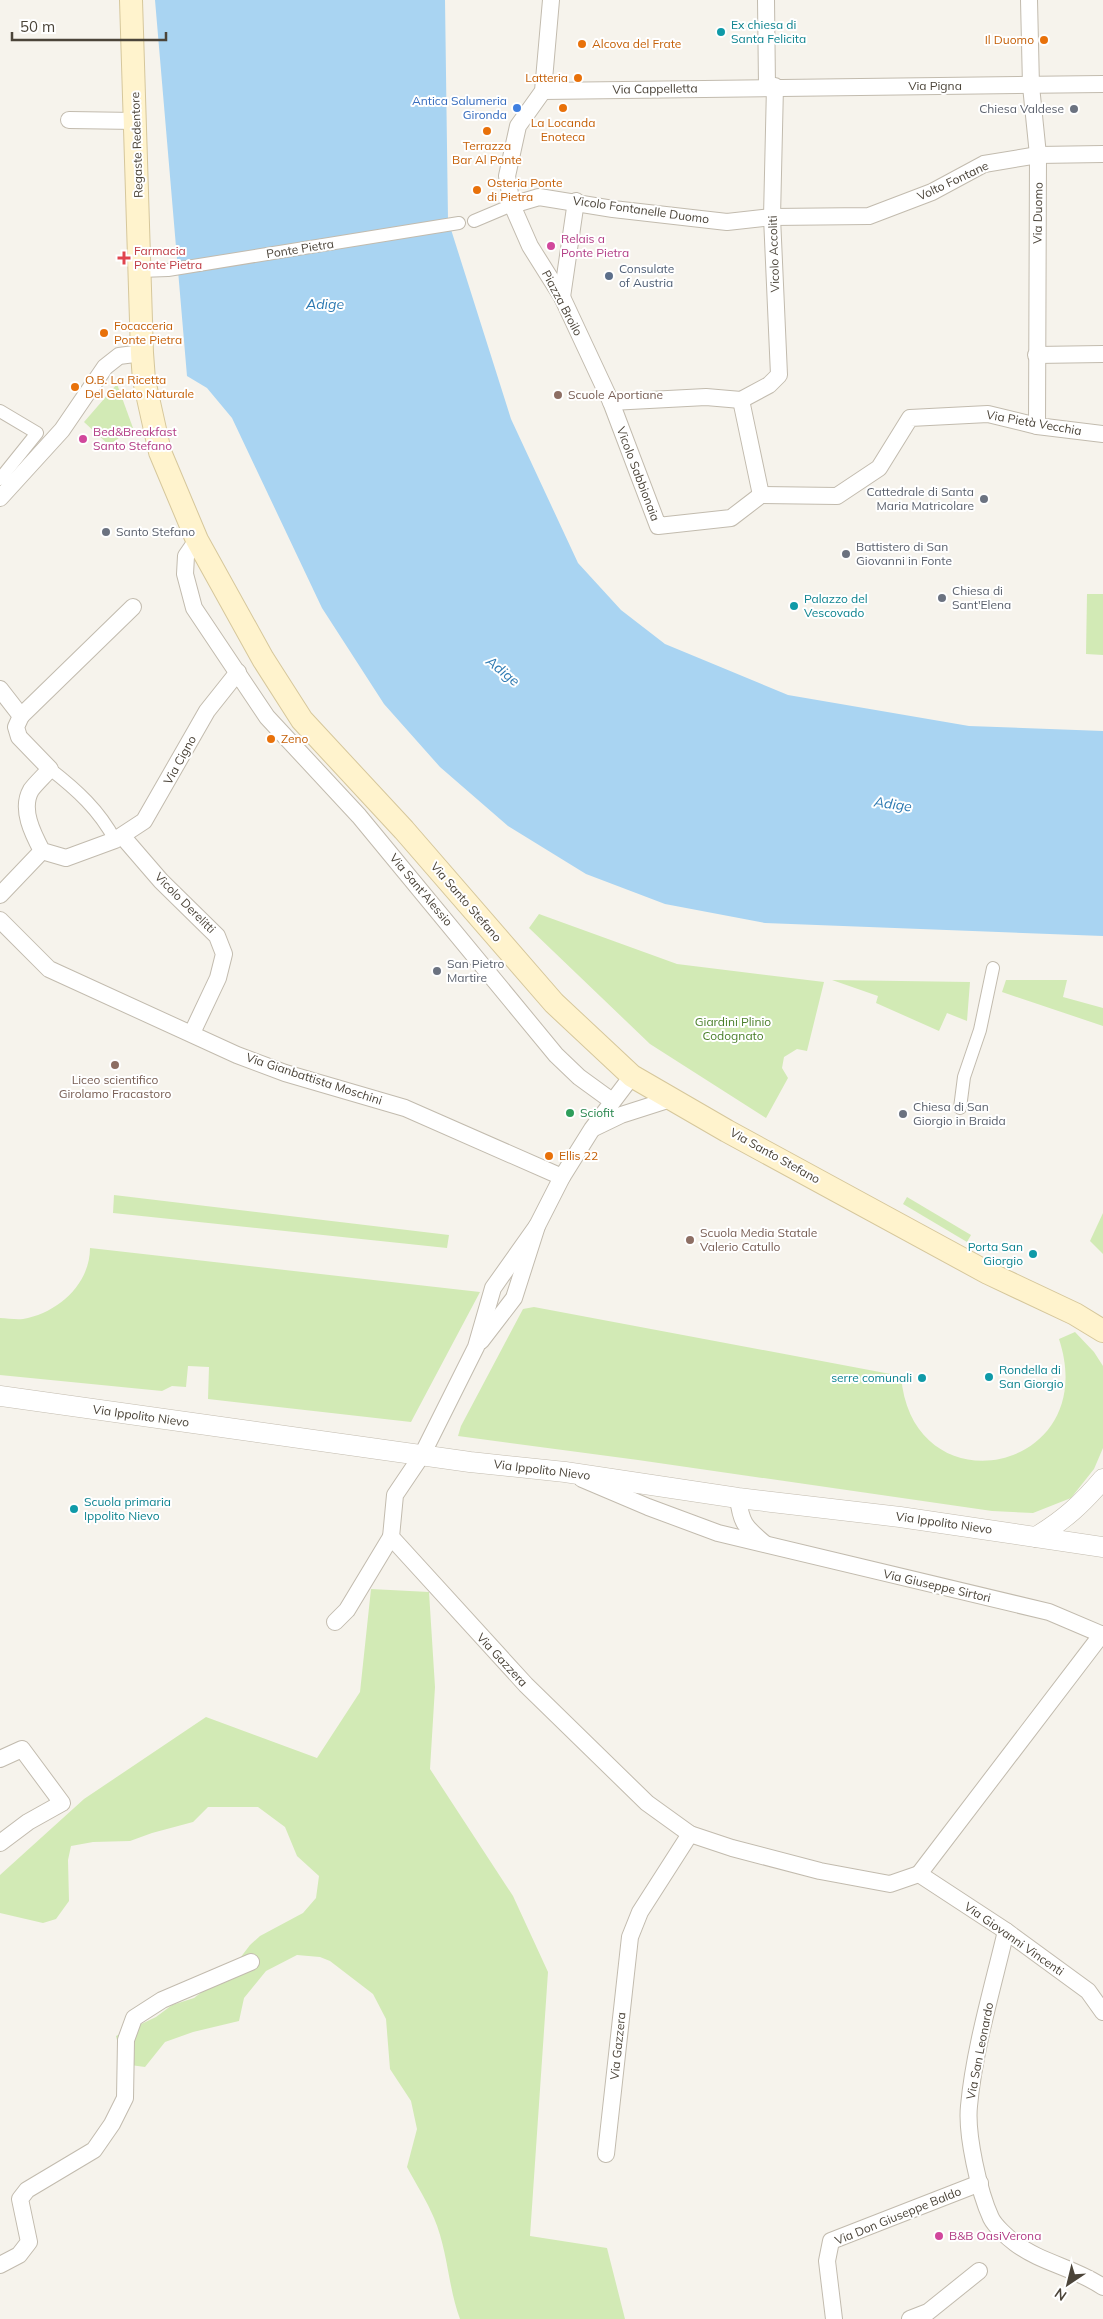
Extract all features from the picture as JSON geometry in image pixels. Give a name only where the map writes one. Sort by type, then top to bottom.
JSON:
[{"type":"main road","name":"Regaste Redentore","points":[[131,0],[140,280]]},
{"type":"main road","name":"Via Santo Stefano","points":[[140,280],[144,380],[160,452],[197,540],[263,659],[302,720],[404,830],[554,1004],[632,1076],[971,1263],[1047,1300],[1103,1331]]},
{"type":"street","points":[[543,91],[550,0]]},
{"type":"street","name":"Vicolo Accoliti","points":[[741,400],[770,384],[779,375],[772,217],[771,86],[766,0]]},
{"type":"street","name":"Via Duomo","points":[[1029,0],[1031,86],[1038,156],[1037,426]]},
{"type":"street","name":"Via Pigna","points":[[771,86],[1031,86],[1103,84]]},
{"type":"street","name":"Via Cappelletta","points":[[543,91],[771,86]]},
{"type":"street","name":"Piazza Broilo","points":[[543,91],[518,126],[507,176],[512,205],[530,246],[562,297],[610,402]]},
{"type":"street","points":[[69,120],[136,121]]},
{"type":"street","name":"Volto Fontane","points":[[869,216],[932,192],[984,164],[1038,156],[1103,154]]},
{"type":"street","name":"Vicolo Fontanelle Duomo","points":[[512,205],[539,197],[576,201],[613,209],[727,222],[772,217],[869,216]]},
{"type":"street","points":[[562,297],[576,201]]},
{"type":"street","points":[[474,221],[512,205]]},
{"type":"street","name":"Ponte Pietra","points":[[140,280],[168,270],[459,223]]},
{"type":"street","points":[[0,498],[62,430],[105,367],[119,356],[142,353]]},
{"type":"street","points":[[1036,355],[1103,354]]},
{"type":"street","points":[[610,402],[706,397],[741,400],[761,495]]},
{"type":"street","name":"Vicolo Sabbionaia","points":[[610,402],[658,526],[731,518],[761,495]]},
{"type":"street","points":[[0,411],[37,433],[0,480]]},
{"type":"street","name":"Via Pietà Vecchia","points":[[761,495],[837,496],[879,468],[910,418],[988,414],[1037,426],[1103,434]]},
{"type":"street","name":"Via Sant'Alessio","points":[[197,540],[186,556],[185,574],[194,608],[267,717],[359,816],[556,1055],[579,1077],[612,1101]]},
{"type":"street","points":[[119,839],[104,819],[79,792],[50,769],[18,737],[16,727],[21,716],[133,607]]},
{"type":"street","name":"Via Cigno","points":[[42,851],[66,858],[119,839],[144,821],[207,711],[238,672]]},
{"type":"street","points":[[0,689],[21,716]]},
{"type":"street","points":[[0,895],[42,851],[32,833],[28,813],[31,791],[50,769]]},
{"type":"street","name":"Vicolo Derelitti","points":[[119,839],[217,936],[224,954],[218,978],[192,1033]]},
{"type":"street","name":"Via Gianbattista Moschini","points":[[0,920],[49,969],[237,1055],[285,1073],[405,1108],[562,1177]]},
{"type":"street","points":[[960,1108],[964,1077],[980,1030],[993,968]]},
{"type":"street","points":[[335,1622],[347,1610],[391,1538],[395,1495],[422,1455],[476,1347],[493,1288],[537,1226],[562,1177],[592,1129],[632,1076]]},
{"type":"street","points":[[592,1129],[621,1115],[671,1099]]},
{"type":"street","points":[[476,1347],[514,1298],[537,1226]]},
{"type":"street","name":"Via Ippolito Nievo","points":[[0,1396],[422,1455],[565,1472],[738,1498],[900,1517],[1036,1537],[1094,1546],[1103,1559]]},
{"type":"street","name":"Via Giuseppe Sirtori","points":[[565,1472],[648,1507],[718,1533],[1049,1612],[1102,1634]]},
{"type":"street","points":[[1036,1537],[1063,1521],[1103,1479]]},
{"type":"street","name":"Via Giuseppe Sirtori","points":[[738,1498],[740,1516],[746,1528],[768,1546]]},
{"type":"street","name":"Via Gazzera","points":[[391,1538],[526,1685],[647,1803],[690,1834],[732,1848],[820,1871],[890,1884],[919,1874]]},
{"type":"street","points":[[919,1874],[1102,1634]]},
{"type":"street","points":[[0,1759],[22,1748],[62,1803],[28,1822],[0,1843]]},
{"type":"street","name":"Via Gazzera","points":[[606,2154],[630,1937],[640,1912],[690,1834]]},
{"type":"street","name":"Via Giovanni Vincenti","points":[[919,1874],[1006,1931],[1088,1991],[1103,2012]]},
{"type":"street","name":"Via San Leonardo","points":[[1006,1931],[984,2024],[969,2107],[974,2155],[980,2183],[992,2219],[1015,2242],[1040,2257],[1093,2280],[1103,2287]]},
{"type":"street","points":[[0,2265],[19,2255],[29,2242],[20,2199],[27,2190],[94,2150],[112,2124],[125,2098],[126,2040],[134,2018],[162,2000],[251,1962]]},
{"type":"street","name":"Via Don Giuseppe Baldo","points":[[834,2319],[827,2261],[831,2241],[980,2183]]},
{"type":"street","points":[[910,2319],[928,2312],[978,2271]]},
{"type":"green space","points":[[117,384],[133,428],[109,445],[84,422]]},
{"type":"green space","points":[[1087,594],[1103,594],[1103,655],[1086,654]]},
{"type":"green space","name":"Giardini Plinio Codognato","points":[[539,914],[677,964],[824,982],[807,1051],[797,1049],[784,1057],[782,1068],[788,1078],[766,1118],[650,1044],[529,928]]},
{"type":"green space","points":[[832,980],[970,982],[967,1021],[947,1013],[939,1031],[876,1003],[878,996]]},
{"type":"green space","points":[[1006,980],[1067,980],[1063,997],[1103,1008],[1103,1026],[1002,992]]},
{"type":"green space","points":[[114,1195],[449,1235],[447,1248],[113,1213]]},
{"type":"green space","points":[[907,1197],[971,1235],[967,1242],[903,1204]]},
{"type":"green space","points":[[1103,1213],[1103,1254],[1090,1241]]},
{"type":"green space","points":[[90,1248],[480,1292],[411,1422],[208,1399],[209,1367],[188,1366],[186,1387],[172,1386],[162,1391],[0,1375],[0,1318],[23,1319],[36,1316],[60,1303],[78,1285],[89,1261]]},
{"type":"green space","points":[[534,1307],[901,1376],[913,1419],[937,1446],[967,1459],[1001,1459],[1031,1445],[1054,1420],[1065,1385],[1059,1339],[1075,1332],[1094,1352],[1103,1366],[1103,1448],[1094,1469],[1071,1498],[1033,1513],[992,1511],[458,1436],[461,1426],[523,1309]]},
{"type":"green space","points":[[371,1589],[429,1592],[435,1687],[430,1769],[513,1896],[548,1972],[530,2236],[607,2248],[625,2319],[460,2319],[439,2231],[428,2205],[407,2167],[417,2129],[411,2101],[390,2069],[386,2019],[373,1994],[330,1961],[320,1957],[297,1955],[266,1971],[244,1998],[239,2021],[193,2032],[165,2042],[145,2067],[123,2064],[116,2036],[156,2017],[172,2005],[194,1998],[231,1970],[250,1945],[260,1936],[303,1913],[316,1898],[319,1876],[297,1856],[285,1827],[258,1807],[208,1807],[193,1822],[130,1841],[93,1842],[71,1846],[68,1860],[69,1901],[56,1919],[43,1923],[0,1913],[0,1875],[84,1799],[206,1717],[317,1758],[360,1692]]},
{"type":"water","name":"Adige","points":[[155,0],[445,0],[448,220],[511,419],[578,563],[621,610],[665,644],[788,695],[969,726],[1103,731],[1103,936],[765,923],[665,904],[586,874],[508,826],[440,767],[384,704],[322,608],[232,418],[207,388],[187,376]]},
{"type":"place","name":"Ex chiesa di Santa Felicita","points":[[721,32]]},
{"type":"place","name":"Il Duomo","points":[[1044,40]]},
{"type":"place","name":"Alcova del Frate","points":[[582,44]]},
{"type":"place","name":"Latteria","points":[[578,78]]},
{"type":"place","name":"Antica Salumeria Gironda","points":[[517,108]]},
{"type":"place","name":"La Locanda Enoteca","points":[[563,108]]},
{"type":"place","name":"Chiesa Valdese","points":[[1074,109]]},
{"type":"place","name":"Terrazza Bar Al Ponte","points":[[487,131]]},
{"type":"place","name":"Osteria Ponte di Pietra","points":[[477,190]]},
{"type":"place","name":"Relais a Ponte Pietra","points":[[551,246]]},
{"type":"place","name":"Farmacia Ponte Pietra","points":[[124,258]]},
{"type":"place","name":"Consulate of Austria","points":[[609,276]]},
{"type":"place","name":"Focacceria Ponte Pietra","points":[[104,333]]},
{"type":"place","name":"O.B. La Ricetta Del Gelato Naturale","points":[[75,387]]},
{"type":"place","name":"Scuole Aportiane","points":[[558,395]]},
{"type":"place","name":"Bed&Breakfast Santo Stefano","points":[[83,439]]},
{"type":"place","name":"Cattedrale di Santa Maria Matricolare","points":[[984,499]]},
{"type":"place","name":"Santo Stefano","points":[[106,532]]},
{"type":"place","name":"Battistero di San Giovanni in Fonte","points":[[846,554]]},
{"type":"place","name":"Chiesa di Sant'Elena","points":[[942,598]]},
{"type":"place","name":"Palazzo del Vescovado","points":[[794,606]]},
{"type":"place","name":"Zeno","points":[[271,739]]},
{"type":"place","name":"San Pietro Martire","points":[[437,971]]},
{"type":"place","name":"Liceo scientifico Girolamo Fracastoro","points":[[115,1065]]},
{"type":"place","name":"Sciofit","points":[[570,1113]]},
{"type":"place","name":"Chiesa di San Giorgio in Braida","points":[[903,1114]]},
{"type":"place","name":"Ellis 22","points":[[549,1156]]},
{"type":"place","name":"Scuola Media Statale Valerio Catullo","points":[[690,1240]]},
{"type":"place","name":"Porta San Giorgio","points":[[1033,1254]]},
{"type":"place","name":"Rondella di San Giorgio","points":[[989,1377]]},
{"type":"place","name":"serre comunali","points":[[922,1378]]},
{"type":"place","name":"Scuola primaria Ippolito Nievo","points":[[74,1509]]},
{"type":"place","name":"B&B OasiVerona","points":[[939,2236]]}]
